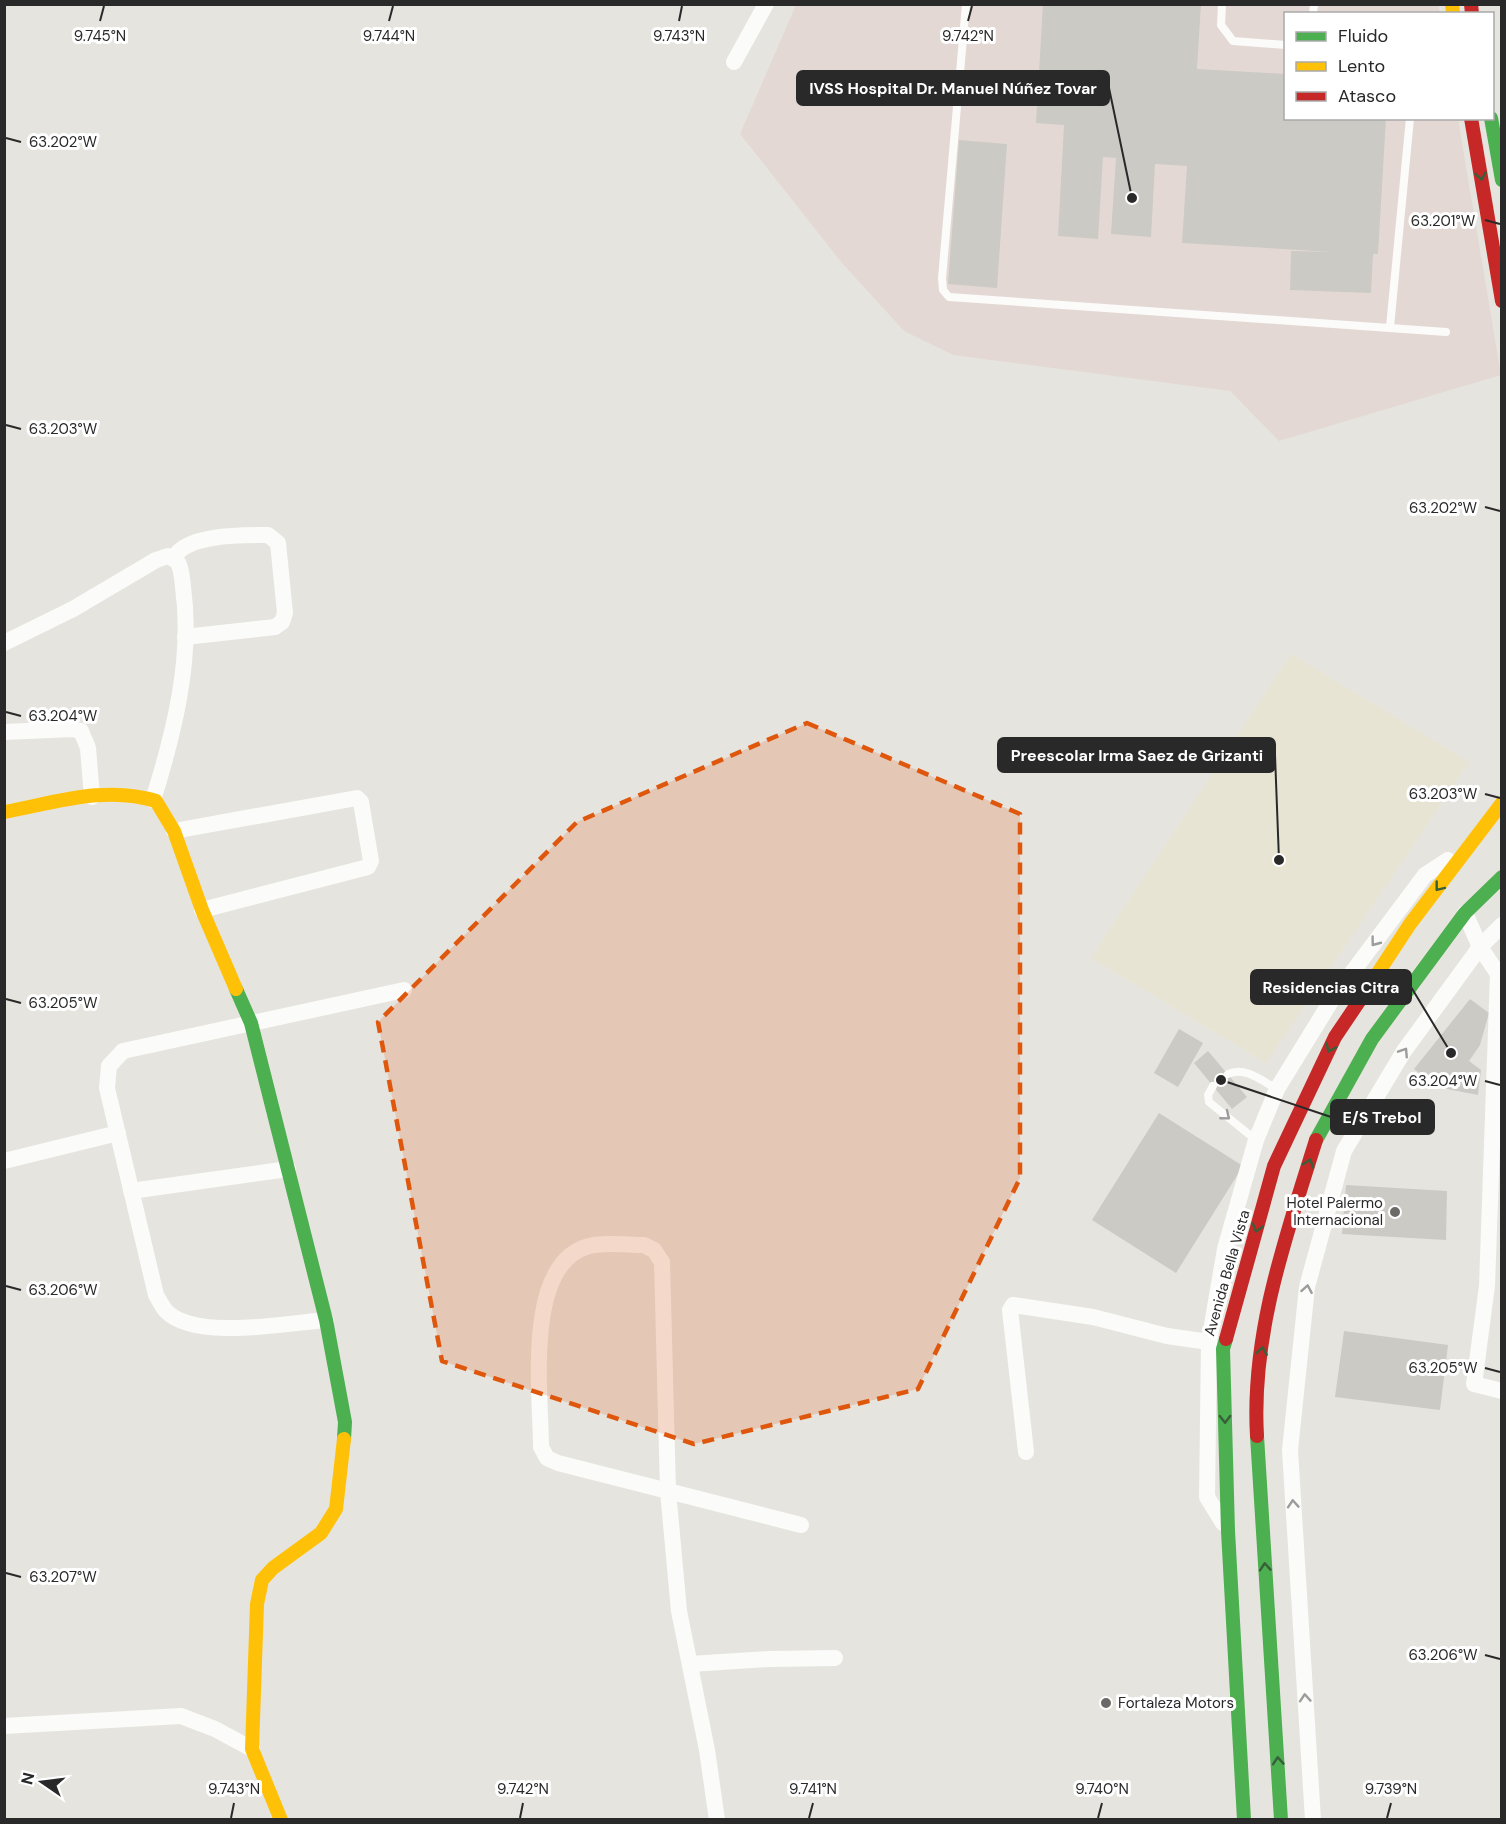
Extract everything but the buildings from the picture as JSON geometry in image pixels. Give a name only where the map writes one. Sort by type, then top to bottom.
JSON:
[{"type":"main road","points":[[1471,120],[1502,301]]},
{"type":"main road","points":[[1491,120],[1502,180]]},
{"type":"main road","points":[[4,812],[92,797],[135,795],[153,800],[162,808],[174,831],[202,910],[250,1023],[326,1320],[345,1422],[341,1482],[336,1509],[321,1533],[273,1568],[262,1580],[256,1604],[252,1749],[281,1820]]},
{"type":"main road","name":"Avenida Bella Vista","points":[[1244,1820],[1228,1531],[1223,1349],[1274,1166],[1335,1037],[1410,924],[1474,842],[1501,803]]},
{"type":"main road","points":[[1281,1820],[1255,1395],[1275,1271],[1318,1135],[1372,1039],[1465,914],[1502,877]]},
{"type":"street","points":[[734,62],[766,4]]},
{"type":"street","points":[[174,558],[181,547],[196,540],[268,535],[278,543],[285,613],[282,622],[275,627],[185,637]]},
{"type":"street","points":[[4,643],[73,609],[156,560],[166,556],[174,558],[180,564],[185,600],[185,637],[172,731],[153,800]]},
{"type":"street","points":[[4,732],[72,729],[81,731],[88,748],[92,797]]},
{"type":"street","points":[[174,831],[357,798],[362,802],[370,861],[368,867],[202,910]]},
{"type":"street","points":[[1228,1531],[1207,1497],[1209,1342],[1225,1249],[1257,1140],[1277,1089],[1333,998],[1425,875],[1474,842]]},
{"type":"street","points":[[1465,914],[1480,946],[1500,977],[1488,1287],[1474,1384],[1502,1391]]},
{"type":"street","points":[[1313,1820],[1290,1450],[1307,1287],[1344,1151],[1404,1051],[1480,946],[1502,925]]},
{"type":"street","points":[[326,1320],[216,1328],[193,1325],[167,1312],[156,1295],[131,1191],[107,1088],[109,1066],[123,1051],[404,990]]},
{"type":"street","points":[[4,1161],[118,1133]]},
{"type":"street","points":[[131,1191],[288,1169]]},
{"type":"street","points":[[717,1820],[707,1750],[679,1611],[668,1491],[662,1262],[654,1250],[644,1245],[590,1246],[563,1262],[553,1278],[543,1303],[540,1336],[541,1447],[547,1458],[558,1463],[668,1491],[801,1525]]},
{"type":"street","points":[[1026,1452],[1010,1311],[1013,1305],[1093,1317],[1167,1336],[1209,1342]]},
{"type":"street","points":[[690,1664],[835,1658]]},
{"type":"street","points":[[4,1726],[181,1716],[215,1729],[252,1749]]},
{"type":"lane","points":[[966,4],[942,278],[943,290],[949,297],[1446,332]]},
{"type":"lane","points":[[1222,4],[1221,25],[1233,41],[1284,45]]},
{"type":"lane","points":[[1390,327],[1410,120]]},
{"type":"lane","points":[[1228,1074],[1236,1071],[1247,1073],[1277,1089]]},
{"type":"lane","points":[[1214,1086],[1208,1095],[1209,1102],[1257,1140]]},
{"type":"highlighted area","points":[[807,723],[1020,814],[1020,1178],[918,1389],[694,1444],[442,1361],[378,1022],[577,822]]},
{"type":"shaded area","points":[[796,5],[1438,5],[1440,12],[1284,12],[1284,120],[1458,120],[1501,375],[1279,441],[1230,391],[953,355],[904,331],[842,263],[740,134]]},
{"type":"shaded area","points":[[1291,654],[1469,762],[1266,1063],[1091,958]]},
{"type":"traffic: fast","points":[[1491,120],[1502,180]]},
{"type":"traffic: fast","points":[[1316,1140],[1372,1039],[1465,913],[1502,877]]},
{"type":"traffic: fast","points":[[236,989],[251,1023],[326,1320],[345,1422],[344,1439]]},
{"type":"traffic: fast","points":[[1226,1339],[1223,1349],[1228,1531],[1244,1820]]},
{"type":"traffic: fast","points":[[1257,1436],[1281,1820]]},
{"type":"traffic: slow","points":[[1452,4],[1453,12]]},
{"type":"traffic: slow","points":[[4,812],[99,795],[118,795],[156,801],[174,831],[202,910],[236,989]]},
{"type":"traffic: slow","points":[[1366,991],[1410,924],[1502,803]]},
{"type":"traffic: slow","points":[[281,1820],[252,1749],[257,1604],[262,1580],[273,1568],[321,1533],[336,1509],[344,1439]]},
{"type":"traffic: jam","points":[[1471,4],[1472,12]]},
{"type":"traffic: jam","points":[[1471,120],[1502,301]]},
{"type":"traffic: jam","points":[[1226,1339],[1274,1166],[1335,1037],[1366,991]]},
{"type":"traffic: jam","points":[[1257,1436],[1259,1360],[1265,1323],[1293,1212],[1316,1140]]},
{"type":"place","name":"IVSS Hospital Dr. Manuel Núñez Tovar","points":[[1132,198]]},
{"type":"place","name":"Preescolar Irma Saez de Grizanti","points":[[1279,860]]},
{"type":"place","name":"Residencias Citra","points":[[1451,1053]]},
{"type":"place","name":"E/S Trebol","points":[[1221,1080]]},
{"type":"place","name":"Hotel Palermo Internacional","points":[[1395,1212]]},
{"type":"place","name":"Fortaleza Motors","points":[[1106,1703]]}]
